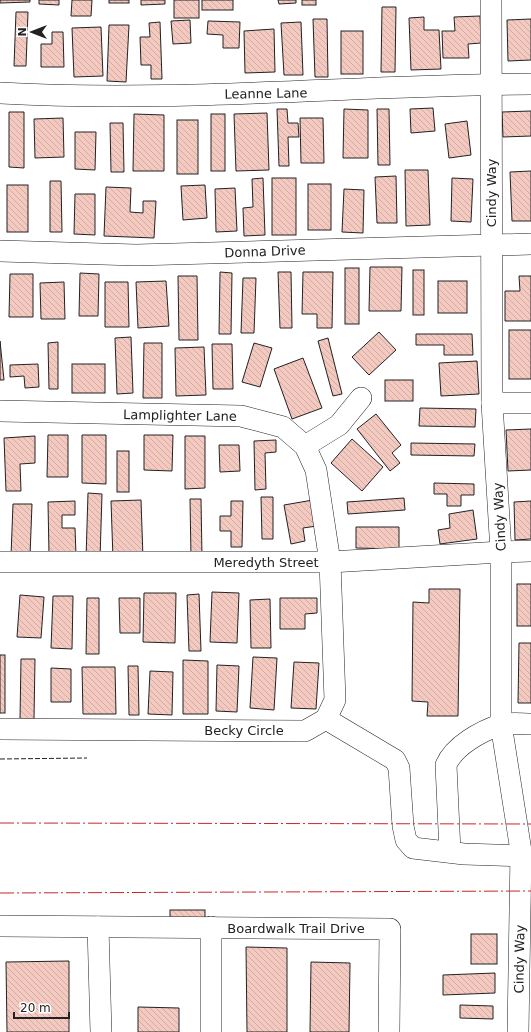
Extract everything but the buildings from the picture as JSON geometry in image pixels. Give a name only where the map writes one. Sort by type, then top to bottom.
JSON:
[{"type":"street","name":"Cindy Way","points":[[491,0],[490,84],[492,403],[501,552],[501,724],[521,856],[525,977],[518,1032]]},
{"type":"street","name":"Leanne Lane","points":[[0,92],[64,96],[277,93],[490,84],[531,84]]},
{"type":"street","name":"Donna Drive","points":[[0,251],[136,255],[531,244]]},
{"type":"street","points":[[305,446],[339,425],[361,398]]},
{"type":"street","points":[[492,403],[531,403]]},
{"type":"street","name":"Lamplighter Lane","points":[[0,411],[241,416],[283,427],[305,446],[316,470],[330,562]]},
{"type":"street","name":"Meredyth Street","points":[[0,562],[330,562],[531,551]]},
{"type":"street","points":[[330,562],[335,700],[326,719],[395,760],[398,768],[403,826],[406,840],[414,848],[450,852],[521,856]]},
{"type":"street","name":"Becky Circle","points":[[0,729],[306,731],[326,719]]},
{"type":"street","points":[[450,852],[446,765],[450,757],[473,738],[501,724],[531,724]]},
{"type":"street","name":"Boardwalk Trail Drive","points":[[0,926],[390,928],[389,1032]]},
{"type":"street","points":[[98,927],[101,1032]]},
{"type":"street","points":[[211,927],[211,1032]]},
{"type":"fence","points":[[0,759],[87,758]]},
{"type":"power","points":[[0,823],[531,824]]},
{"type":"power","points":[[0,893],[531,891]]}]
